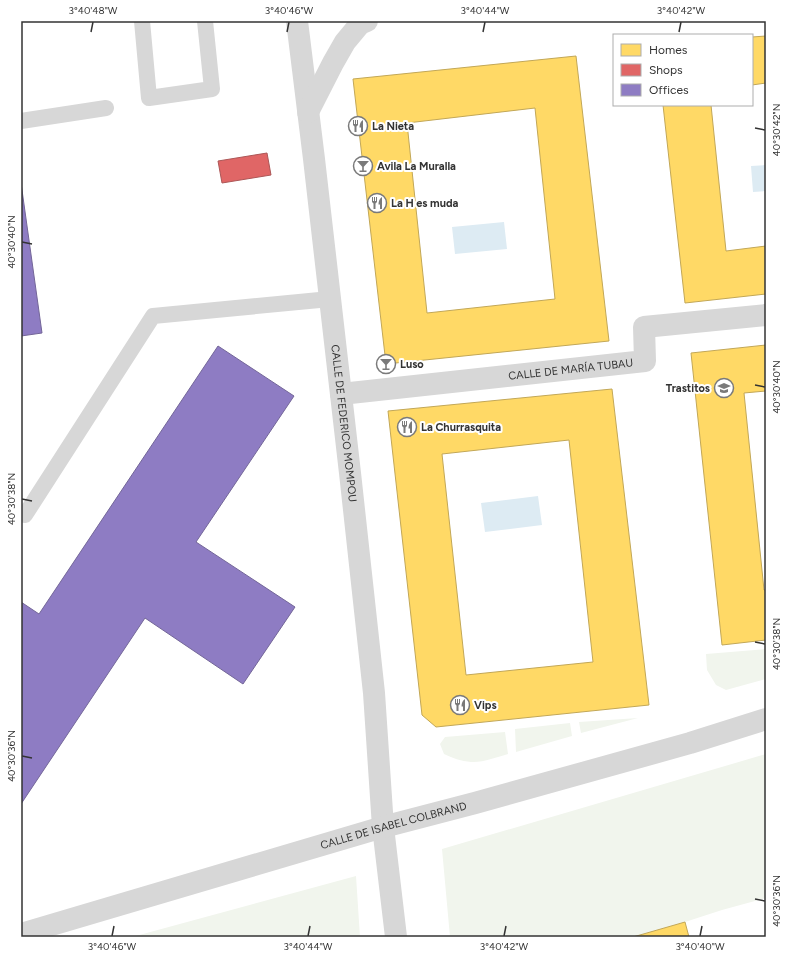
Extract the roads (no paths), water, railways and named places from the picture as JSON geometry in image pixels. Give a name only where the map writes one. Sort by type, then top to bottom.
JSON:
[{"type":"street","name":"CALLE DE FEDERICO MOMPOU","points":[[297,21],[341,394],[374,693],[383,827],[396,937]]},
{"type":"street","points":[[308,112],[345,42],[360,24],[367,21]]},
{"type":"street","name":"CALLE DE MARÍA TUBAU","points":[[341,394],[645,361],[644,327],[766,316]]},
{"type":"street","name":"CALLE DE ISABEL COLBRAND","points":[[21,934],[383,827],[690,743],[766,719]]},
{"type":"lane","points":[[142,21],[149,98],[212,89],[206,21]]},
{"type":"lane","points":[[21,121],[106,108]]},
{"type":"lane","points":[[25,514],[153,316],[330,299]]},
{"type":"place","name":"La Nieta","points":[[358,126]]},
{"type":"place","name":"Avila La Muralla","points":[[363,166]]},
{"type":"place","name":"La H es muda","points":[[377,203]]},
{"type":"place","name":"Luso","points":[[386,364]]},
{"type":"place","name":"Trastitos","points":[[724,388]]},
{"type":"place","name":"La Churrasquita","points":[[407,427]]},
{"type":"place","name":"Vips","points":[[460,705]]}]
